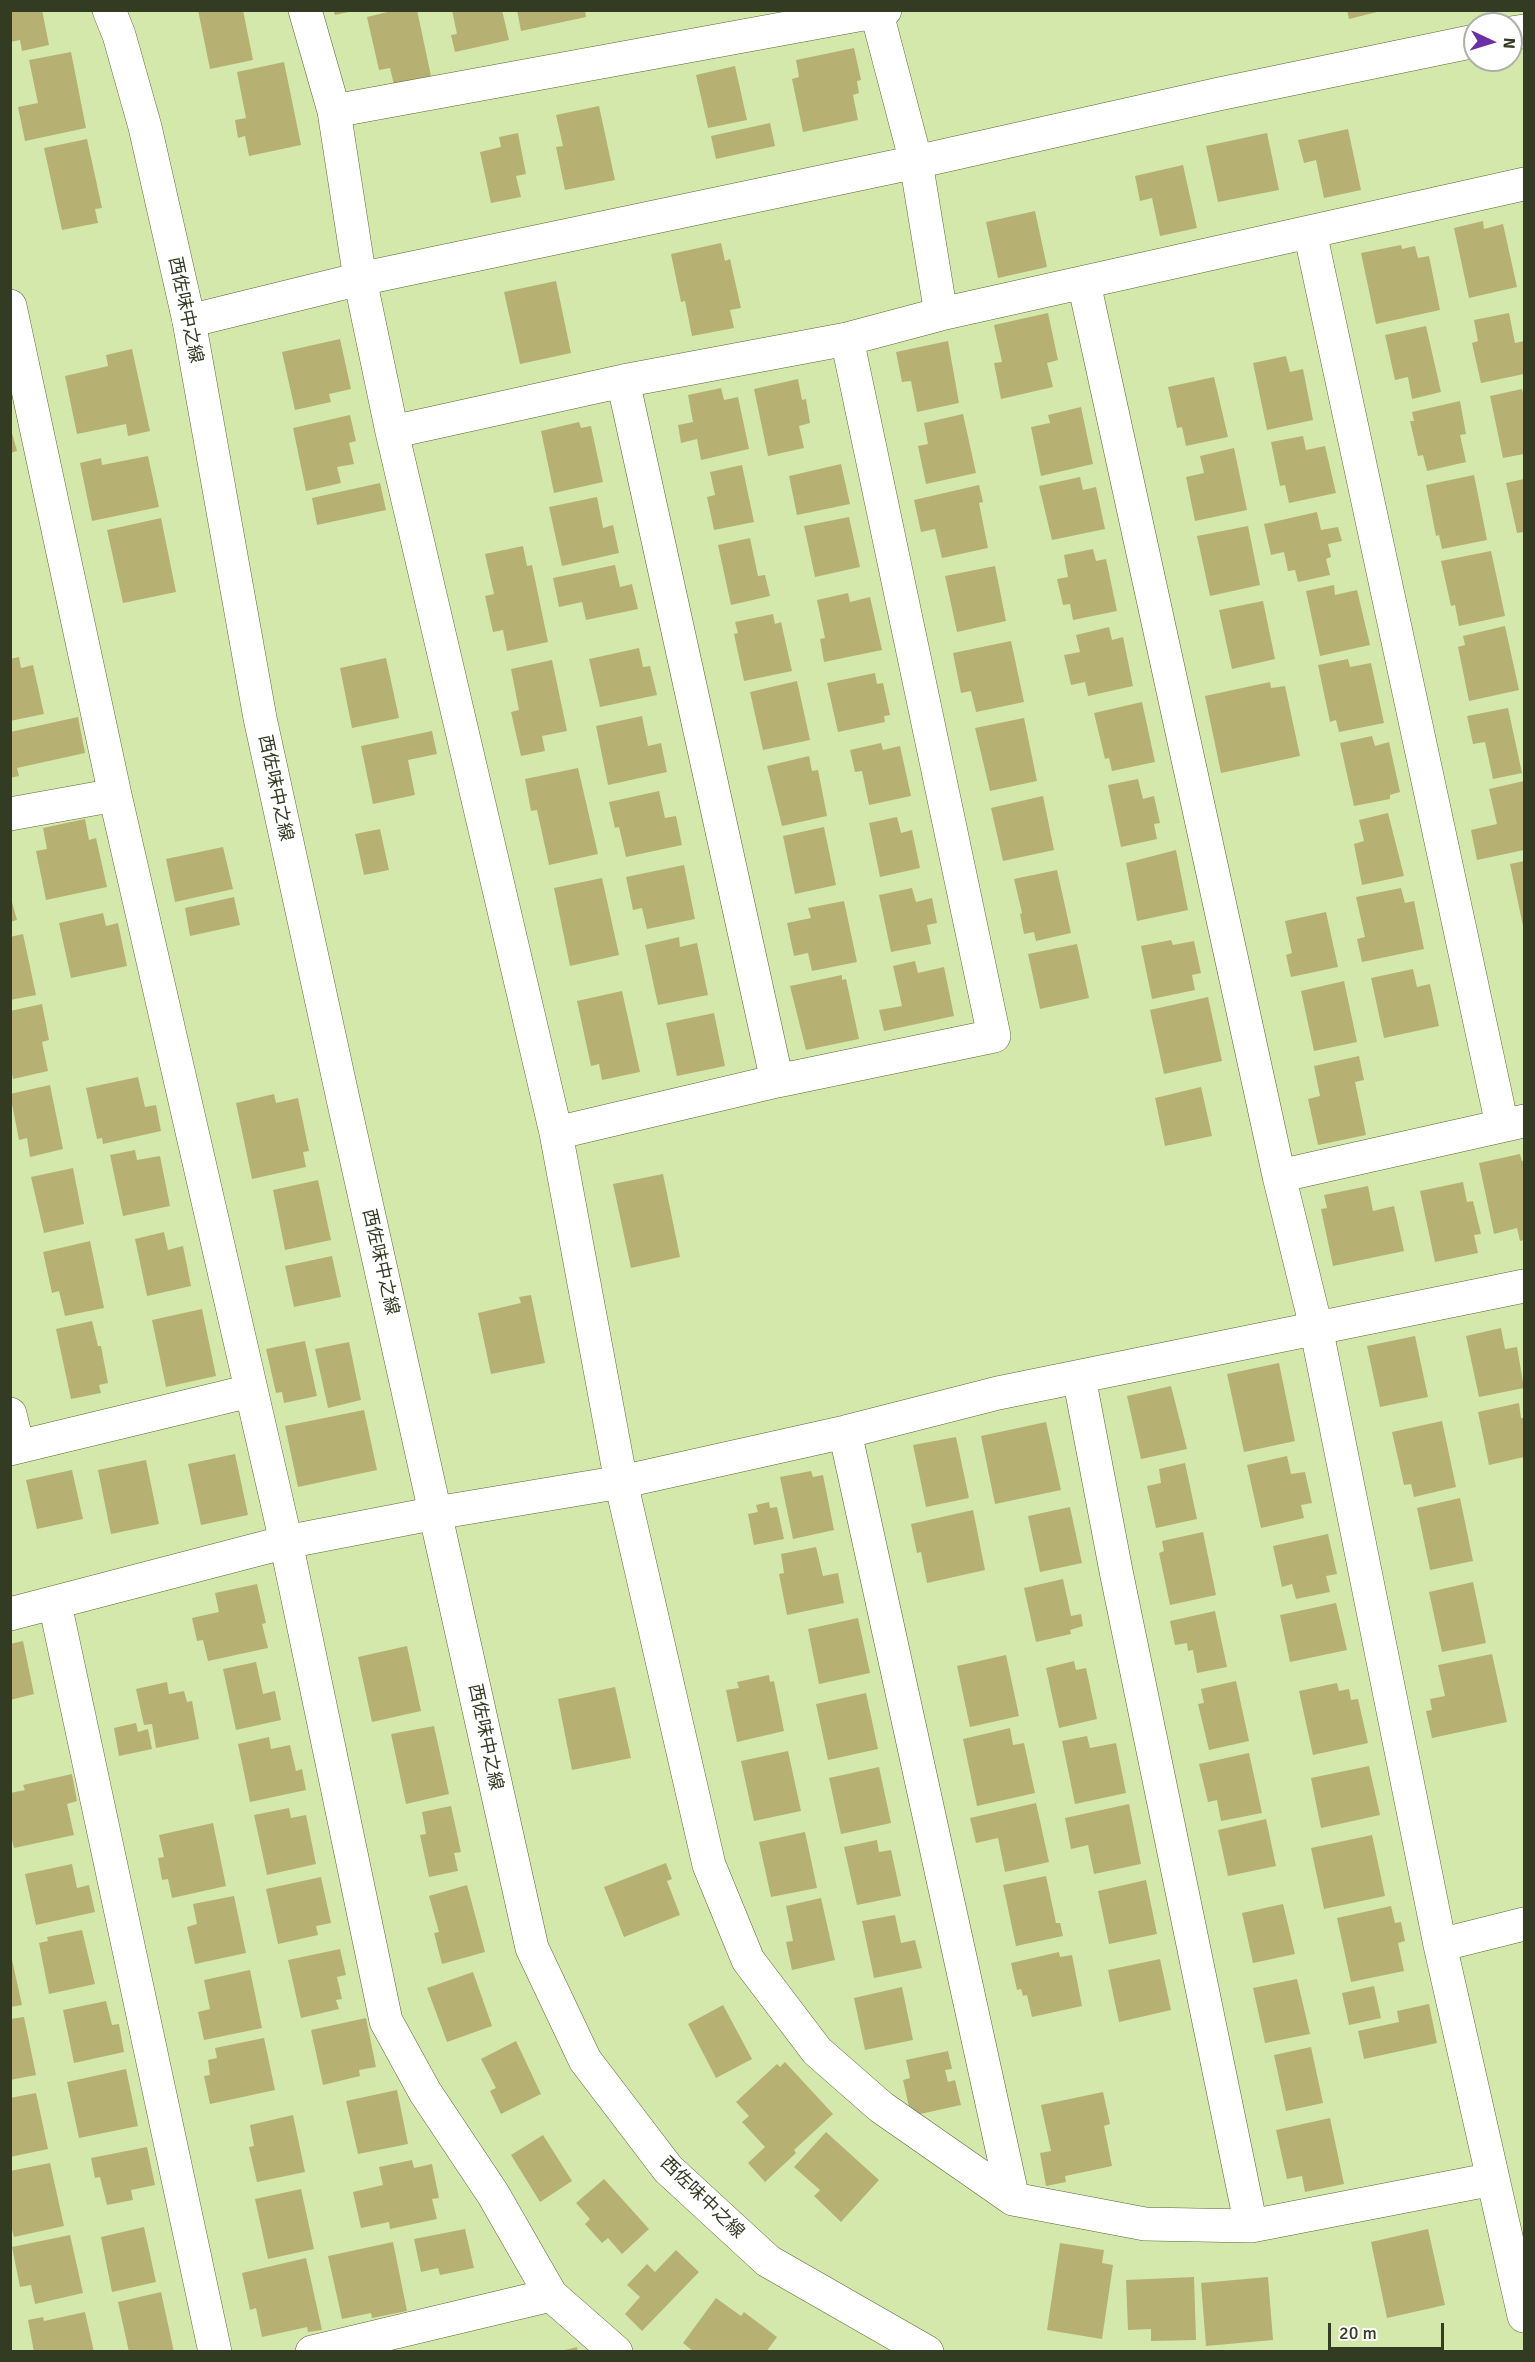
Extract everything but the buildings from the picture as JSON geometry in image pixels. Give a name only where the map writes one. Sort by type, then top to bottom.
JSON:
[{"type":"street","name":"西佐味中之線","points":[[109,10],[119,35],[145,127],[189,321],[260,718],[342,1099],[532,1948],[585,2060],[668,2169],[768,2261],[927,2352]]},
{"type":"street","points":[[305,10],[334,111],[360,279],[392,432],[556,1133],[621,1482],[709,1865],[748,1960],[817,2051],[881,2107],[1013,2199],[1145,2224],[1251,2226],[1493,2179]]},
{"type":"street","points":[[334,111],[879,11],[916,162],[941,314]]},
{"type":"street","points":[[189,321],[360,279],[1463,43]]},
{"type":"street","points":[[392,432],[623,381],[847,339],[941,314],[1524,184]]},
{"type":"street","points":[[1280,1176],[1513,1123],[1310,232]]},
{"type":"street","points":[[1084,282],[1280,1176],[1316,1327],[1440,1946],[1524,2316]]},
{"type":"street","points":[[10,306],[115,795],[286,1542],[386,2021],[425,2092],[493,2194],[551,2295],[616,2352]]},
{"type":"street","points":[[556,1133],[777,1081],[994,1036],[847,339]]},
{"type":"street","points":[[623,381],[777,1081]]},
{"type":"street","points":[[10,814],[115,795]]},
{"type":"street","points":[[10,1614],[286,1542],[436,1513],[621,1482],[845,1432],[998,1394],[1524,1286]]},
{"type":"street","points":[[1079,1377],[1116,1571],[1251,2226]]},
{"type":"street","points":[[10,1414],[14,1448],[250,1391]]},
{"type":"street","points":[[845,1432],[1013,2199]]},
{"type":"street","points":[[55,1604],[215,2352]]},
{"type":"street","points":[[1440,1946],[1524,1924]]},
{"type":"street","points":[[312,2352],[551,2295]]}]
